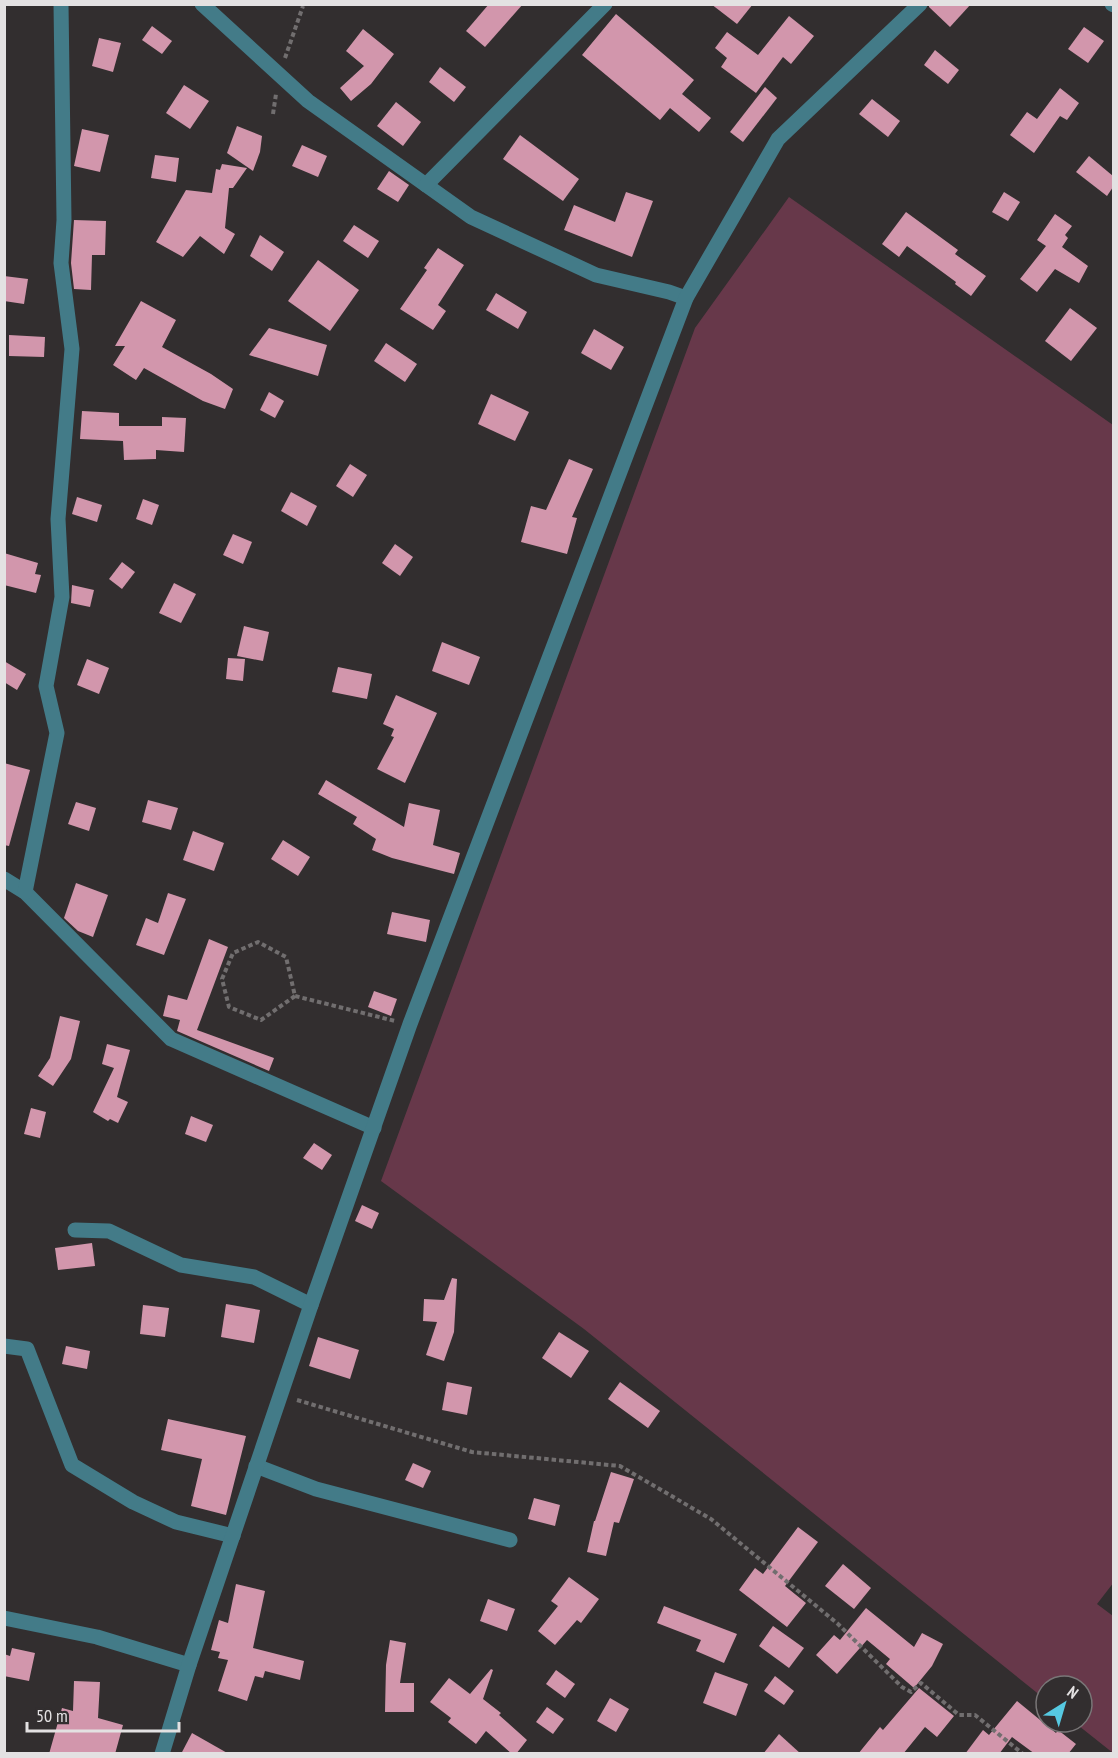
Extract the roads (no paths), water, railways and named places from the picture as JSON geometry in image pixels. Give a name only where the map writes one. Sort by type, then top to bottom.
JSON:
[{"type":"street","points":[[25,892],[57,733],[46,686],[62,597],[58,519],[72,349],[61,263],[64,220],[61,4]]},
{"type":"street","points":[[201,4],[308,101],[471,217],[596,275],[686,298]]},
{"type":"street","points":[[426,185],[605,4]]},
{"type":"street","points":[[162,1754],[189,1665],[280,1395],[410,1024],[686,298],[778,139],[920,4]]},
{"type":"street","points":[[4,879],[25,892],[171,1039],[374,1128]]},
{"type":"street","points":[[75,1230],[109,1231],[181,1265],[254,1277],[311,1305]]},
{"type":"street","points":[[4,1346],[27,1349],[72,1465],[133,1502],[176,1522],[233,1536]]},
{"type":"street","points":[[256,1466],[316,1489],[510,1540]]},
{"type":"street","points":[[4,1618],[97,1637],[189,1665]]}]
